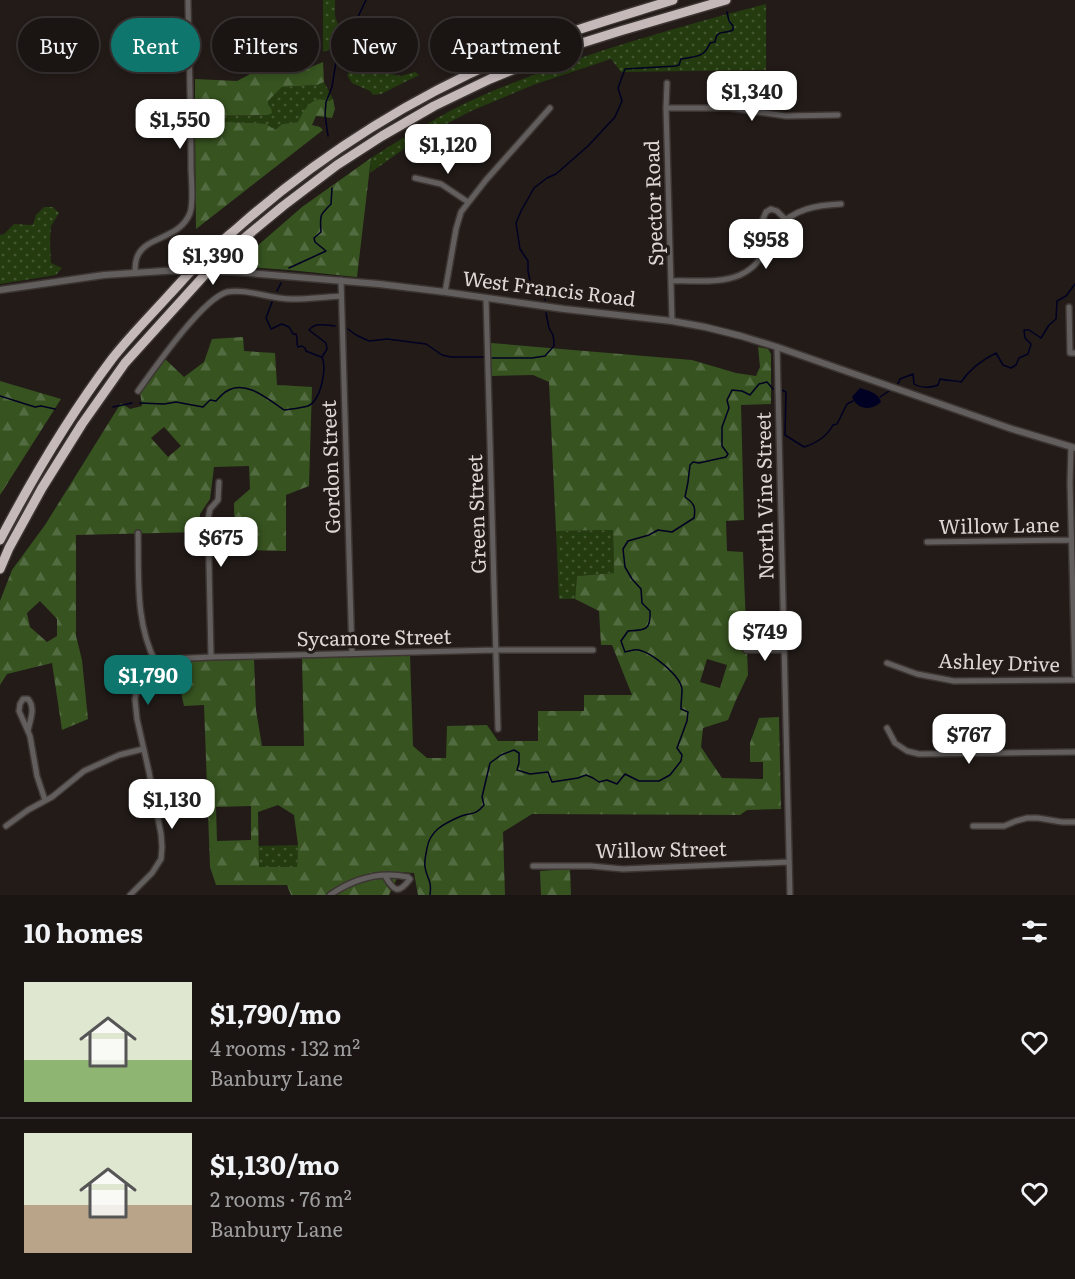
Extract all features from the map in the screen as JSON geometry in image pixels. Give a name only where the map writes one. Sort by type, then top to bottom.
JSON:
[{"type":"highway","points":[[0,540],[30,483],[69,418],[113,357],[210,252],[273,196],[368,129],[450,83],[502,58],[550,39],[673,0]]},
{"type":"highway","points":[[0,569],[42,488],[124,363],[219,259],[283,206],[382,136],[490,79],[587,41],[726,0]]},
{"type":"street","points":[[135,273],[137,257],[141,250],[184,225],[191,210],[188,0]]},
{"type":"street","name":"Spector Road","points":[[667,83],[672,321]]},
{"type":"street","points":[[445,292],[456,227],[461,213],[550,108]]},
{"type":"street","points":[[666,108],[730,108],[786,116],[838,116]]},
{"type":"street","points":[[415,178],[441,184],[468,202]]},
{"type":"street","points":[[671,281],[725,280],[742,274],[755,265],[766,251],[777,229],[795,213],[808,208],[841,204]]},
{"type":"street","points":[[777,229],[763,219],[766,212],[771,209],[777,211],[786,220]]},
{"type":"street","name":"West Francis Road","points":[[0,290],[104,275],[200,270],[341,280],[672,321],[732,333],[777,347],[1073,448]]},
{"type":"street","name":"Gordon Street","points":[[341,280],[352,654]]},
{"type":"street","points":[[138,391],[181,333],[212,300],[225,293],[238,291],[290,299],[341,296]]},
{"type":"street","name":"Green Street","points":[[486,298],[498,729]]},
{"type":"street","points":[[1069,307],[1073,353]]},
{"type":"street","name":"North Vine Street","points":[[777,347],[790,895]]},
{"type":"street","points":[[1073,448],[1071,540],[1075,675]]},
{"type":"street","points":[[211,657],[208,519],[210,509],[218,500],[219,482]]},
{"type":"street","points":[[130,895],[152,873],[161,859],[162,847],[135,699],[142,677],[156,663],[150,650],[141,612],[138,533]]},
{"type":"street","name":"Willow Lane","points":[[927,542],[1071,540]]},
{"type":"street","name":"Sycamore Street","points":[[156,663],[171,659],[211,657],[593,650]]},
{"type":"street","points":[[746,650],[784,650]]},
{"type":"street","name":"Ashley Drive","points":[[887,663],[936,679],[954,681],[1075,680]]},
{"type":"street","points":[[28,730],[32,703],[28,699],[23,699],[19,711],[30,736],[37,776],[45,800]]},
{"type":"street","points":[[887,728],[895,743],[907,751],[919,754],[1075,752]]},
{"type":"street","points":[[6,826],[57,793],[84,771],[119,755],[143,749]]},
{"type":"street","points":[[973,826],[1004,826],[1027,818],[1075,822]]},
{"type":"street","name":"Willow Street","points":[[533,866],[591,866],[623,869],[789,862]]},
{"type":"street","points":[[330,895],[359,879],[385,876]]},
{"type":"green space","points":[[323,0],[335,0],[336,18],[331,18],[331,49],[323,52]]},
{"type":"green space","points":[[766,4],[766,70],[621,72],[611,59],[582,69],[582,58],[693,23]]},
{"type":"green space","points":[[323,62],[324,82],[317,85],[282,87],[268,101],[272,113],[268,115],[200,116],[195,114],[195,79],[237,81],[254,72],[319,72],[319,64]]},
{"type":"green space","points":[[349,72],[381,72],[401,76],[415,72],[419,75],[381,94],[373,95],[370,91],[352,83],[347,75]]},
{"type":"green space","points":[[542,72],[572,72],[533,85],[471,111],[418,139],[370,173],[371,158],[437,118]]},
{"type":"green space","points":[[324,82],[333,99],[329,101],[320,99],[298,122],[282,124],[275,130],[255,123],[201,124],[200,116],[268,115],[268,101],[282,87],[317,85]]},
{"type":"green space","points":[[320,99],[329,101],[333,99],[335,109],[332,118],[316,116],[312,125],[323,130],[196,229],[195,130],[201,124],[227,122],[266,124],[275,130],[282,124],[298,122],[309,105]]},
{"type":"green space","points":[[371,158],[357,277],[234,266],[302,207]]},
{"type":"green space","points":[[44,207],[53,207],[59,213],[51,226],[51,263],[62,268],[56,275],[0,284],[0,235],[14,224],[33,225],[36,215]]},
{"type":"green space","points":[[243,337],[244,351],[275,353],[277,385],[312,387],[309,486],[286,495],[286,551],[235,550],[234,503],[250,489],[249,466],[214,467],[210,499],[200,514],[200,532],[76,535],[76,636],[82,660],[88,719],[62,730],[52,663],[7,674],[0,685],[0,601],[12,570],[45,525],[121,403],[130,409],[142,406],[140,392],[164,358],[184,377],[204,362],[212,339]],"holes":[[[164,427],[181,446],[168,457],[151,438]],[[40,601],[57,619],[57,636],[47,642],[30,627],[27,613]]]},
{"type":"green space","points":[[491,343],[692,360],[736,373],[756,376],[760,367],[758,347],[768,349],[771,354],[771,404],[741,405],[744,520],[726,521],[727,551],[743,552],[748,675],[728,720],[703,728],[701,747],[722,778],[763,779],[763,762],[750,762],[750,743],[759,718],[779,717],[781,809],[747,810],[740,815],[532,814],[503,832],[505,895],[418,895],[414,873],[400,872],[389,895],[291,895],[287,885],[216,885],[210,867],[204,705],[184,706],[174,661],[254,659],[256,710],[262,746],[304,746],[302,658],[410,655],[413,746],[427,758],[446,758],[447,726],[487,725],[498,741],[538,741],[538,711],[584,711],[584,695],[632,695],[612,645],[601,645],[599,611],[575,599],[577,576],[614,573],[613,530],[556,531],[549,382],[533,375],[491,376]],"holes":[[[707,659],[727,665],[720,688],[700,682]],[[278,805],[294,815],[298,845],[297,867],[259,867],[258,812]],[[251,806],[251,840],[217,841],[216,807]]]},
{"type":"green space","points":[[0,381],[61,399],[0,495]]},
{"type":"green space","points":[[613,530],[614,573],[577,576],[575,599],[559,599],[556,531]]},
{"type":"green space","points":[[298,845],[297,867],[259,868],[258,846]]},
{"type":"green space","points":[[570,869],[571,895],[541,895],[540,871]]},
{"type":"water","points":[[860,388],[875,394],[881,402],[869,408],[857,405],[852,397]]},
{"type":"waterway","points":[[328,136],[326,102],[332,87],[339,44],[357,19],[366,0]]},
{"type":"waterway","points":[[545,300],[545,294],[531,286],[528,261],[520,249],[516,223],[534,188],[556,174],[588,146],[615,117],[622,101],[618,88],[625,69],[676,66],[679,65],[681,59],[702,54],[710,43],[715,42],[719,33],[733,30],[727,12]]},
{"type":"waterway","points":[[289,268],[326,251],[315,242],[314,238],[321,232],[321,216],[331,204],[332,188]]},
{"type":"waterway","points":[[277,291],[281,283]]},
{"type":"waterway","points":[[897,386],[900,379],[913,374],[914,384],[923,387],[938,385],[940,379],[961,382],[977,365],[996,353],[1003,365],[1011,368],[1016,365],[1019,358],[1028,354],[1031,344],[1025,338],[1024,330],[1029,330],[1041,338],[1056,319],[1057,301],[1066,296],[1075,284]]},
{"type":"waterway","points":[[272,302],[266,318],[271,329],[282,324],[289,327],[293,334],[296,334],[298,347],[302,346],[306,351],[321,357]]},
{"type":"waterway","points":[[492,358],[545,356],[554,346],[546,313]]},
{"type":"waterway","points":[[140,403],[176,402],[203,407],[210,400],[216,401],[227,391],[242,388],[257,392],[284,410],[308,406],[313,403],[322,384],[324,369],[322,357],[327,349],[326,343],[309,330],[317,325],[335,326]]},
{"type":"waterway","points":[[348,329],[369,341],[387,339],[426,344],[442,355],[484,357]]},
{"type":"waterway","points":[[430,895],[425,863],[431,837],[443,825],[475,812],[484,805],[482,797],[490,763],[501,755],[514,750],[519,753],[517,770],[530,774],[548,772],[552,782],[586,775],[599,782],[607,780],[617,784],[625,774],[639,781],[659,781],[670,775],[681,761],[682,755],[677,748],[688,712],[681,709],[680,683],[665,665],[651,655],[637,650],[625,652],[621,641],[628,631],[646,628],[650,618],[650,611],[642,603],[641,589],[625,567],[623,549],[628,541],[658,530],[672,532],[694,518],[694,506],[685,497],[690,465],[693,462],[699,463],[726,457],[728,454],[722,446],[722,427],[729,408],[727,400],[732,390],[750,395],[759,384],[767,382],[773,389]]},
{"type":"waterway","points":[[782,390],[786,392],[785,435],[804,447],[825,436],[833,425],[837,424],[847,404],[853,401]]},
{"type":"waterway","points":[[880,397],[889,391]]},
{"type":"waterway","points":[[0,396],[35,407],[55,409]]},
{"type":"waterway","points":[[113,407],[132,403]]}]
